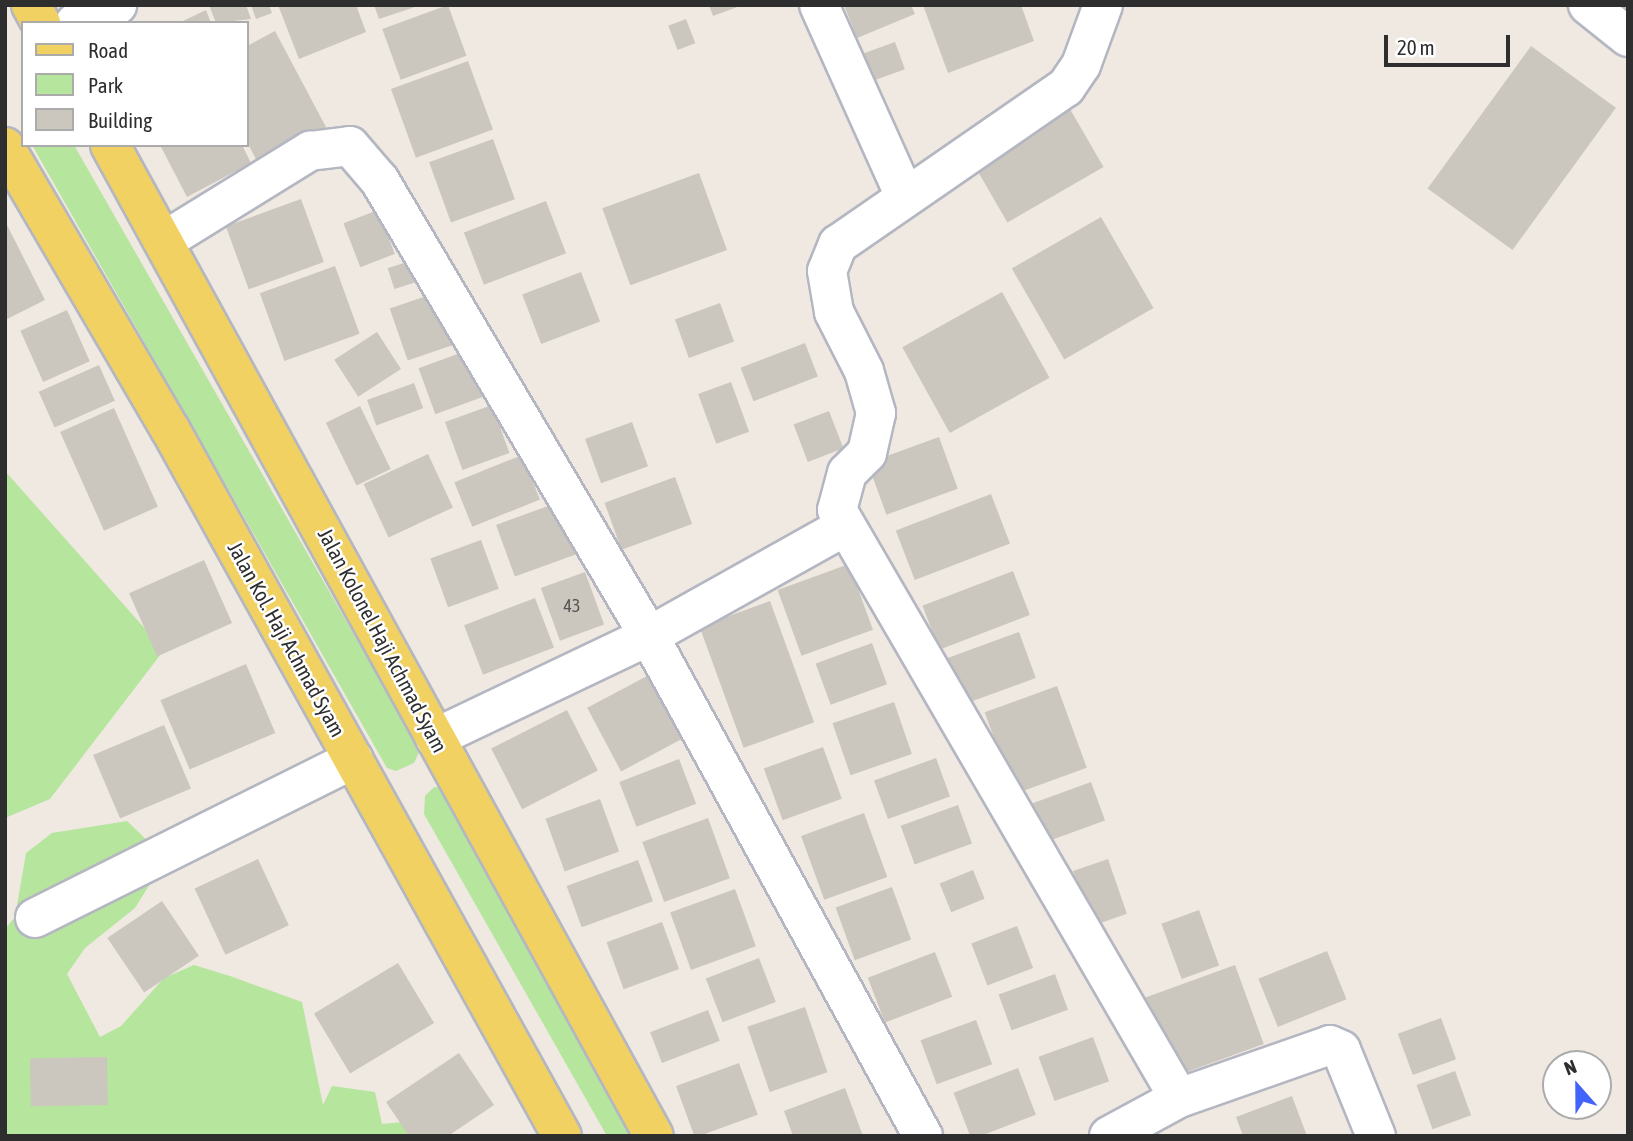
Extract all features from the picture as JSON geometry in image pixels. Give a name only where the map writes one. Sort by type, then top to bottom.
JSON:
[{"type":"main road","points":[[31,5],[40,21]]},
{"type":"main road","name":"Jalan Kol. Haji Achmad Syam","points":[[5,146],[354,759],[562,1136]]},
{"type":"main road","name":"Jalan Kolonel Haji Achmad Syam","points":[[111,147],[654,1136]]},
{"type":"street","points":[[80,21],[117,5]]},
{"type":"street","points":[[819,5],[904,194]]},
{"type":"street","points":[[1104,5],[1081,65],[1066,87],[904,194],[838,244],[827,271],[834,312],[864,371],[876,413],[867,453],[847,473],[839,494],[837,510],[844,527],[888,592],[1179,1098]]},
{"type":"street","points":[[1588,5],[1628,37]]},
{"type":"street","points":[[164,241],[310,151],[350,146],[380,181],[649,636],[923,1136]]},
{"type":"street","points":[[435,738],[649,636],[844,527]]},
{"type":"street","points":[[35,918],[354,759]]},
{"type":"street","points":[[1110,1136],[1179,1098],[1330,1045],[1341,1050],[1376,1136]]},
{"type":"green space","points":[[33,147],[75,147],[413,738],[419,752],[414,763],[396,771],[387,768]]},
{"type":"green space","points":[[5,471],[164,650],[50,799],[5,818]]},
{"type":"green space","points":[[434,787],[448,788],[641,1136],[607,1136],[424,814],[425,796]]},
{"type":"green space","points":[[127,821],[154,847],[153,879],[135,908],[85,948],[67,974],[100,1037],[121,1026],[164,978],[194,965],[230,976],[302,1002],[323,1105],[332,1086],[375,1092],[382,1124],[403,1122],[410,1136],[5,1136],[5,929],[15,917],[26,853],[52,833]]},
{"type":"building","points":[[209,5],[246,5],[251,19],[234,21],[215,21]]},
{"type":"building","points":[[251,5],[269,5],[272,13],[256,19]]},
{"type":"building","points":[[278,5],[356,5],[366,32],[299,59]]},
{"type":"building","points":[[374,5],[418,5],[418,6],[379,19]]},
{"type":"building","points":[[448,5],[466,56],[401,80],[382,29]]},
{"type":"building","points":[[709,5],[740,5],[740,6],[713,16]]},
{"type":"building","points":[[844,5],[911,5],[915,14],[857,38]]},
{"type":"building","points":[[923,5],[1021,5],[1034,41],[948,73]]},
{"type":"building","points":[[206,10],[210,21],[183,21]]},
{"type":"building","points":[[686,19],[695,43],[678,50],[668,26]]},
{"type":"building","points":[[275,31],[327,129],[259,165],[248,144],[248,45]]},
{"type":"building","points":[[895,42],[905,69],[865,84],[856,56]]},
{"type":"building","points":[[1531,46],[1616,108],[1512,250],[1428,188]]},
{"type":"building","points":[[468,61],[493,130],[416,158],[391,89]]},
{"type":"building","points":[[1070,109],[1104,167],[1007,223],[974,164]]},
{"type":"building","points":[[493,139],[515,199],[451,222],[429,162]]},
{"type":"building","points":[[161,147],[243,147],[251,163],[187,197]]},
{"type":"building","points":[[699,173],[727,250],[630,285],[602,208]]},
{"type":"building","points":[[301,199],[324,262],[249,289],[226,226]]},
{"type":"building","points":[[546,201],[566,253],[484,285],[464,233]]},
{"type":"building","points":[[378,210],[395,254],[360,267],[343,223]]},
{"type":"building","points":[[1101,217],[1154,308],[1064,359],[1012,268]]},
{"type":"building","points":[[5,221],[45,300],[5,320]]},
{"type":"building","points":[[419,258],[426,279],[394,289],[388,268]]},
{"type":"building","points":[[335,266],[360,334],[284,361],[260,293]]},
{"type":"building","points":[[581,272],[600,321],[541,344],[522,295]]},
{"type":"building","points":[[438,292],[456,344],[408,361],[390,309]]},
{"type":"building","points":[[1002,292],[1050,378],[950,433],[902,347]]},
{"type":"building","points":[[720,303],[734,342],[689,358],[675,319]]},
{"type":"building","points":[[67,310],[90,361],[43,382],[20,331]]},
{"type":"building","points":[[377,332],[401,369],[358,397],[334,360]]},
{"type":"building","points":[[805,343],[818,377],[753,401],[741,368]]},
{"type":"building","points":[[474,348],[491,394],[435,414],[419,368]]},
{"type":"building","points":[[99,365],[115,401],[55,427],[39,392]]},
{"type":"building","points":[[731,382],[749,432],[716,444],[698,394]]},
{"type":"building","points":[[414,383],[423,408],[376,425],[367,400]]},
{"type":"building","points":[[492,405],[509,453],[462,470],[445,422]]},
{"type":"building","points":[[360,406],[391,469],[357,486],[326,423]]},
{"type":"building","points":[[114,408],[158,507],[104,531],[60,432]]},
{"type":"building","points":[[829,411],[843,448],[808,462],[794,425]]},
{"type":"building","points":[[632,422],[648,466],[601,483],[585,439]]},
{"type":"building","points":[[939,437],[958,489],[886,515],[868,463]]},
{"type":"building","points":[[428,454],[453,507],[389,537],[364,484]]},
{"type":"building","points":[[522,455],[540,500],[472,527],[454,482]]},
{"type":"building","points":[[675,477],[692,524],[622,550],[605,503]]},
{"type":"building","points":[[991,494],[1010,543],[915,580],[896,531]]},
{"type":"building","points":[[559,502],[578,554],[515,577],[496,525]]},
{"type":"building","points":[[481,540],[499,589],[448,607],[430,558]]},
{"type":"building","points":[[204,560],[232,623],[157,656],[129,593]]},
{"type":"building","points":[[849,564],[873,630],[802,656],[778,590]]},
{"type":"building","points":[[1013,571],[1030,615],[939,650],[922,606]]},
{"type":"building","points":[[585,572],[604,625],[560,641],[541,588]]},
{"type":"building","points":[[535,598],[554,647],[483,675],[464,625]]},
{"type":"building","points":[[770,601],[814,722],[744,748],[700,627]]},
{"type":"building","points":[[1019,632],[1036,678],[962,705],[946,659]]},
{"type":"building","points":[[872,643],[887,684],[831,705],[816,664]]},
{"type":"building","points":[[246,664],[275,733],[190,769],[160,700]]},
{"type":"building","points":[[649,675],[683,739],[621,771],[587,708]]},
{"type":"building","points":[[1057,686],[1087,768],[1014,794],[985,712]]},
{"type":"building","points":[[894,702],[912,754],[850,775],[833,723]]},
{"type":"building","points":[[567,710],[598,771],[522,809],[491,749]]},
{"type":"building","points":[[164,725],[191,789],[120,819],[93,755]]},
{"type":"building","points":[[823,747],[842,799],[783,820],[764,769]]},
{"type":"building","points":[[936,758],[950,797],[888,819],[874,781]]},
{"type":"building","points":[[679,759],[696,804],[636,827],[619,782]]},
{"type":"building","points":[[1091,782],[1105,821],[1038,845],[1024,806]]},
{"type":"building","points":[[600,799],[619,852],[565,871],[545,819]]},
{"type":"building","points":[[958,805],[972,844],[915,864],[901,826]]},
{"type":"building","points":[[864,813],[887,877],[824,900],[801,836]]},
{"type":"building","points":[[708,818],[730,878],[664,902],[642,842]]},
{"type":"building","points":[[258,859],[289,925],[225,955],[195,889]]},
{"type":"building","points":[[1108,859],[1127,914],[1092,926],[1073,871]]},
{"type":"building","points":[[638,860],[653,901],[582,927],[567,886]]},
{"type":"building","points":[[973,870],[985,899],[951,912],[940,883]]},
{"type":"building","points":[[892,887],[911,940],[855,960],[836,908]]},
{"type":"building","points":[[735,889],[756,946],[691,970],[670,913]]},
{"type":"building","points":[[162,901],[199,956],[144,993],[107,938]]},
{"type":"building","points":[[1199,910],[1219,965],[1182,979],[1161,924]]},
{"type":"building","points":[[662,922],[679,969],[624,989],[607,942]]},
{"type":"building","points":[[1017,926],[1033,968],[987,986],[971,944]]},
{"type":"building","points":[[1327,951],[1346,999],[1278,1027],[1258,979]]},
{"type":"building","points":[[935,952],[952,997],[885,1023],[868,978]]},
{"type":"building","points":[[759,958],[776,1002],[723,1022],[706,978]]},
{"type":"building","points":[[398,963],[434,1023],[350,1073],[314,1013]]},
{"type":"building","points":[[1235,965],[1264,1044],[1171,1078],[1142,999]]},
{"type":"building","points":[[1055,974],[1068,1010],[1012,1030],[999,995]]},
{"type":"building","points":[[805,1007],[827,1072],[770,1092],[747,1027]]},
{"type":"building","points":[[708,1010],[720,1041],[662,1063],[650,1032]]},
{"type":"building","points":[[1441,1018],[1456,1059],[1413,1075],[1398,1034]]},
{"type":"building","points":[[976,1020],[992,1064],[937,1084],[921,1040]]},
{"type":"building","points":[[1093,1037],[1109,1081],[1055,1101],[1038,1057]]},
{"type":"building","points":[[459,1053],[494,1105],[448,1136],[409,1136],[386,1102]]},
{"type":"building","points":[[107,1057],[108,1105],[31,1106],[30,1058]]},
{"type":"building","points":[[739,1063],[758,1115],[694,1136],[676,1086]]},
{"type":"building","points":[[1018,1068],[1036,1115],[980,1136],[970,1136],[954,1093]]},
{"type":"building","points":[[1455,1071],[1471,1115],[1433,1129],[1416,1085]]},
{"type":"building","points":[[845,1088],[863,1136],[793,1136],[784,1111]]},
{"type":"building","points":[[1292,1096],[1307,1136],[1243,1136],[1236,1117]]}]
